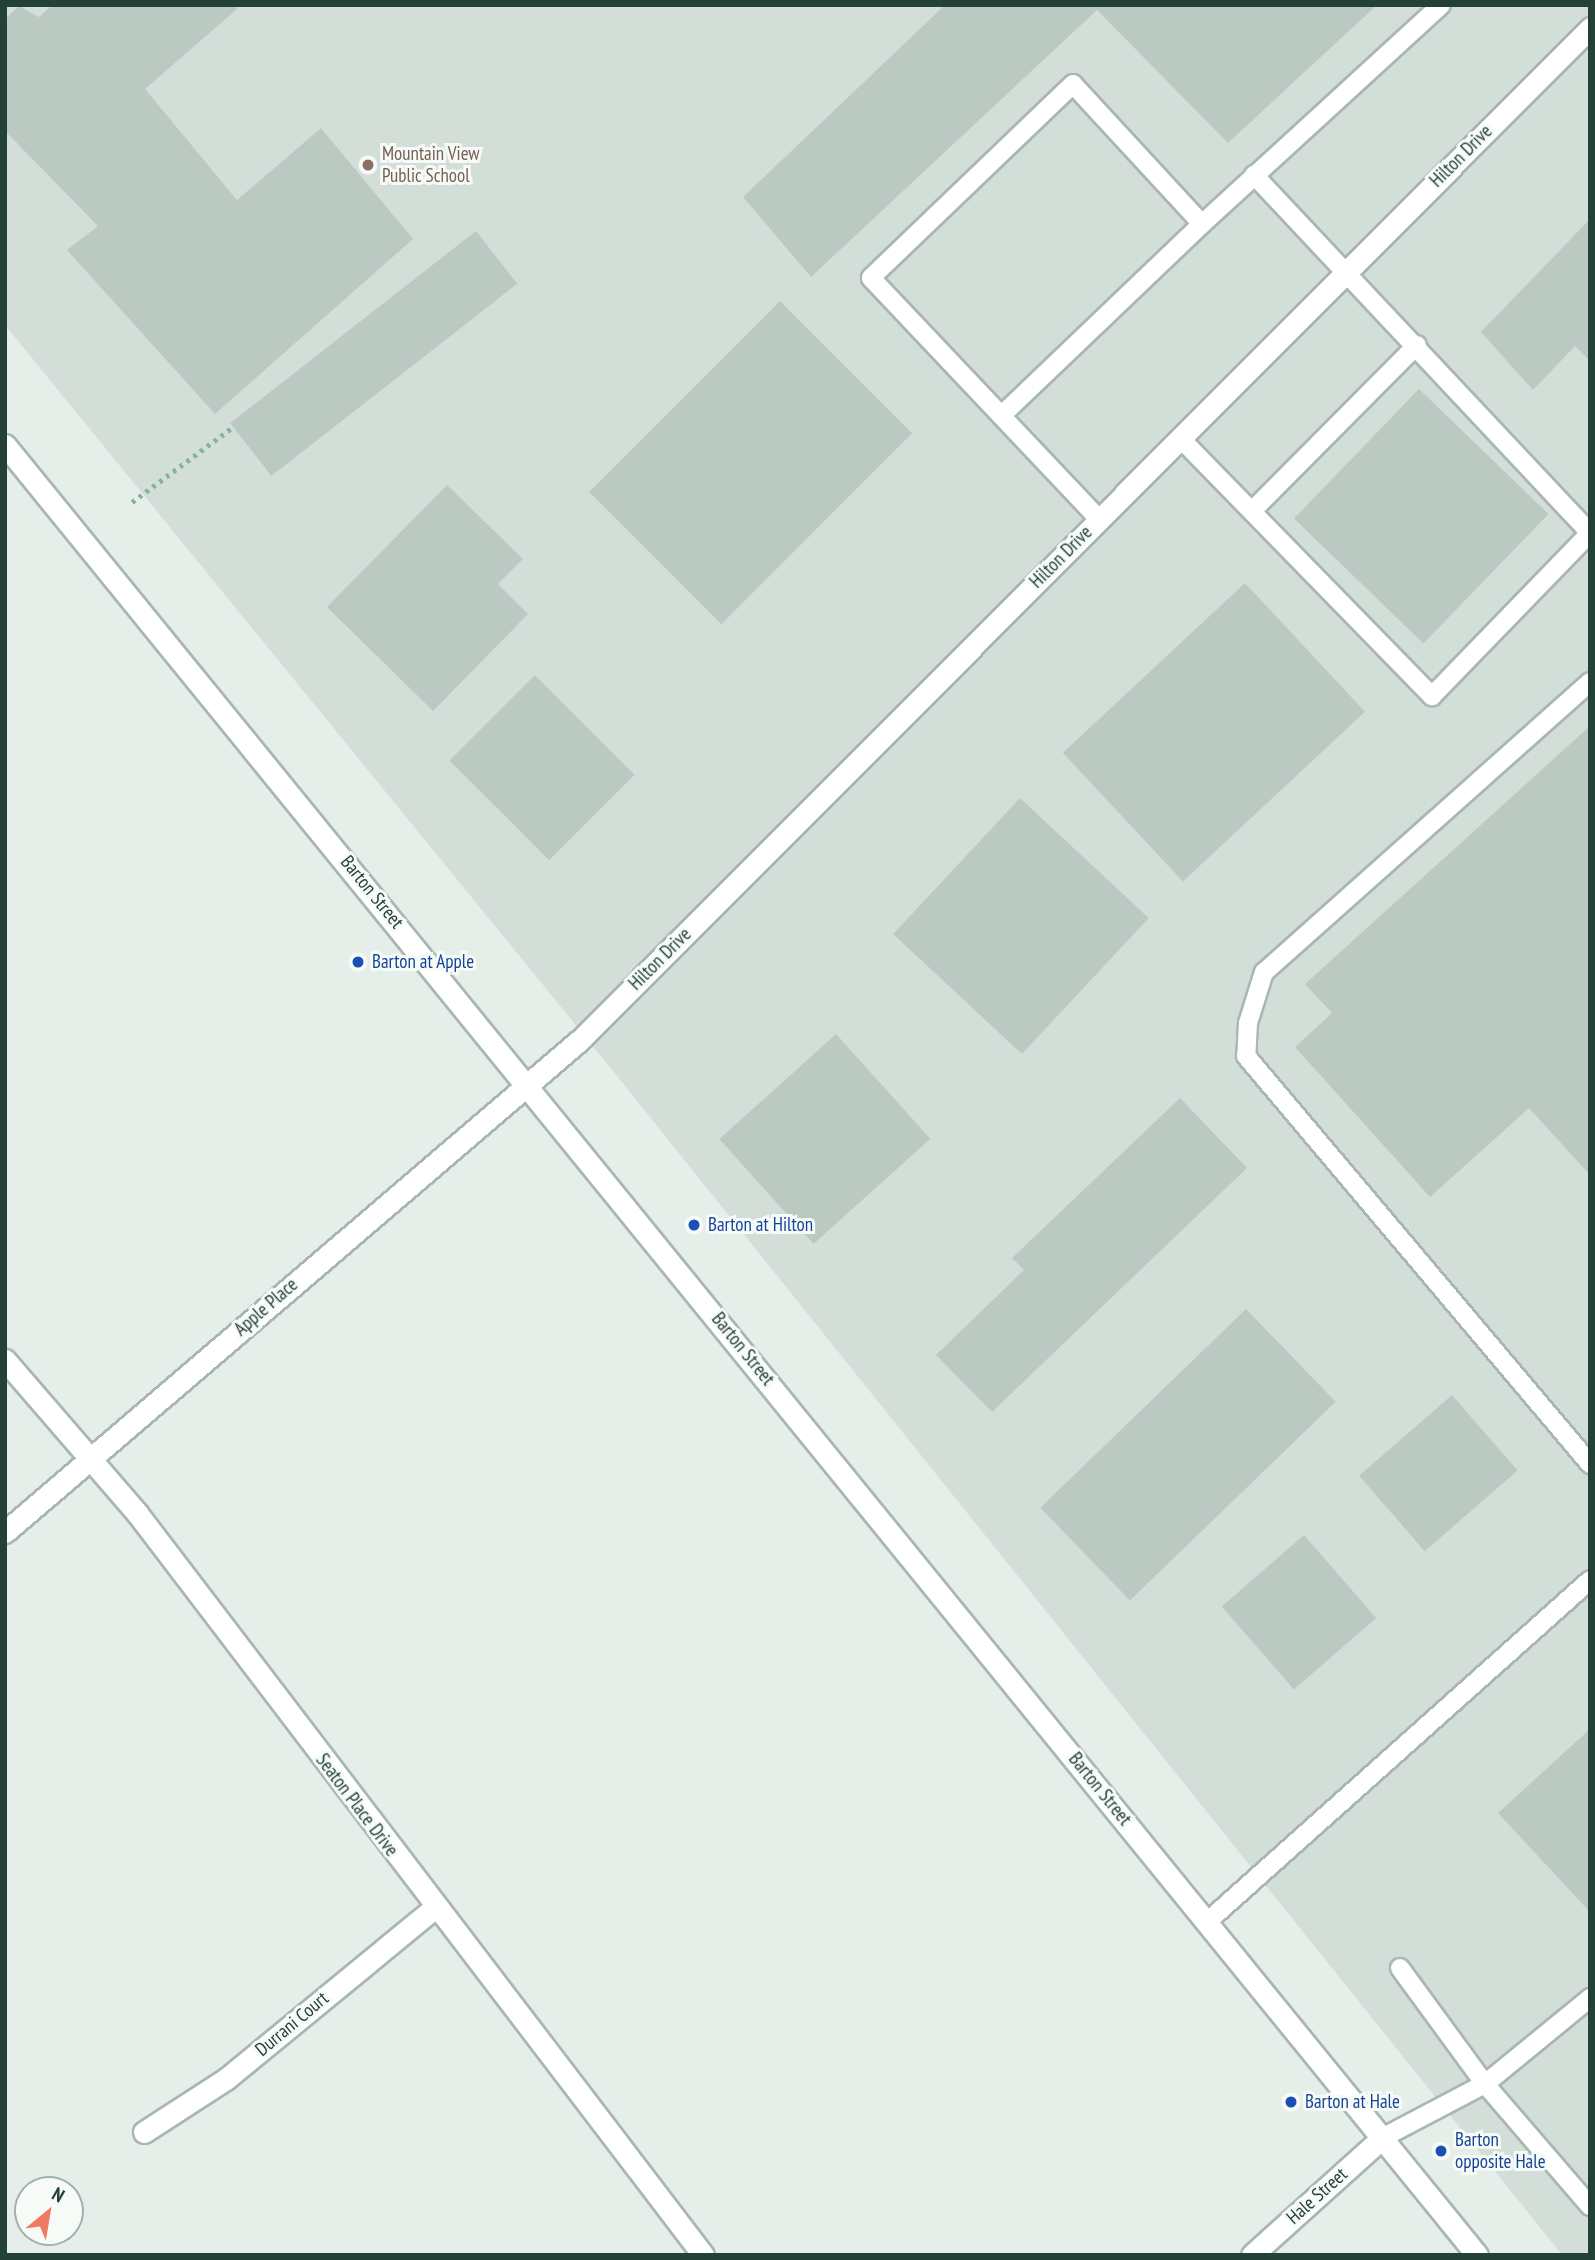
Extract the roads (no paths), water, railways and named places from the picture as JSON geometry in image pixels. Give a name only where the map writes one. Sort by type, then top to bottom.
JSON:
[{"type":"street","name":"Hilton Drive","points":[[527,1081],[581,1039],[1590,28]]},
{"type":"street","name":"Barton Street","points":[[5,445],[527,1081],[1477,2255]]},
{"type":"street","name":"Apple Place","points":[[5,1532],[527,1081]]},
{"type":"street","name":"Seaton Place Drive","points":[[5,1360],[137,1513],[434,1908],[703,2255]]},
{"type":"street","name":"Durrani Court","points":[[144,2132],[226,2079],[434,1908]]},
{"type":"street","name":"Hale Street","points":[[1252,2255],[1382,2138]]},
{"type":"lane","points":[[1002,415],[1202,223],[1441,5]]},
{"type":"lane","points":[[1099,519],[871,278],[1073,84],[1202,223]]},
{"type":"lane","points":[[1181,438],[1432,696],[1590,533],[1348,270],[1254,175]]},
{"type":"lane","points":[[1252,511],[1417,345]]},
{"type":"lane","points":[[1590,682],[1264,972],[1248,1023],[1246,1056],[1590,1464]]},
{"type":"lane","points":[[1207,1922],[1590,1580]]},
{"type":"lane","points":[[1400,1968],[1485,2084],[1590,2206]]},
{"type":"lane","points":[[1382,2138],[1485,2084],[1590,1998]]},
{"type":"place","name":"Mountain View Public School","points":[[368,165]]},
{"type":"place","name":"Barton at Apple","points":[[358,962]]},
{"type":"place","name":"Barton at Hilton","points":[[694,1225]]},
{"type":"place","name":"Barton at Hale","points":[[1291,2102]]},
{"type":"place","name":"Barton opposite Hale","points":[[1441,2151]]}]
